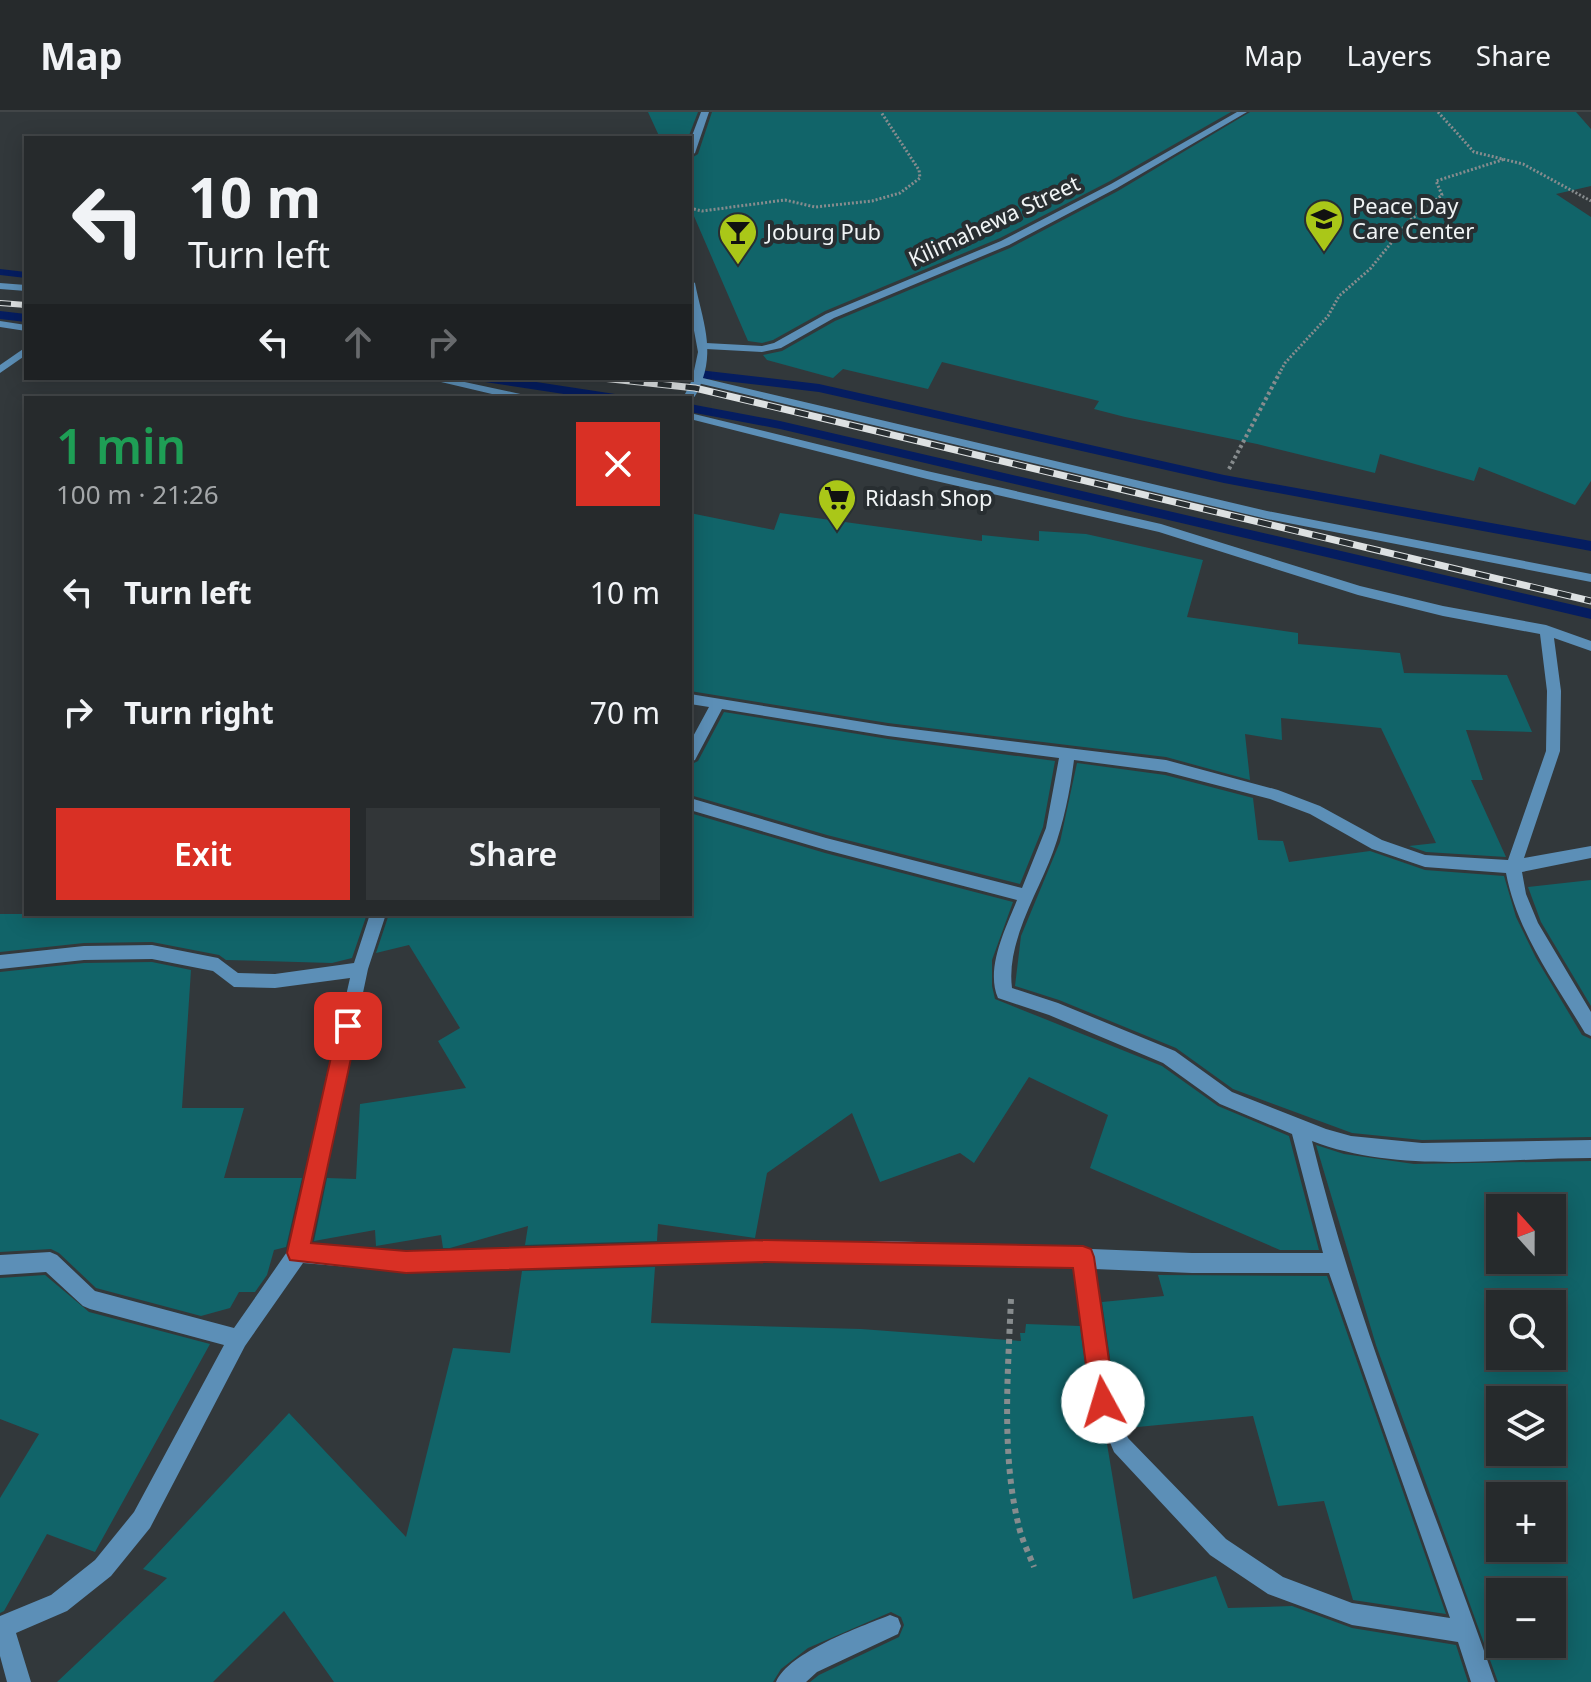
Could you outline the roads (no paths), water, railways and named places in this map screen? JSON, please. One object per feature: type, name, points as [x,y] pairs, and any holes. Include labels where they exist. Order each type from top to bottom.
[{"type":"street","points":[[692,148],[705,112]]},
{"type":"street","name":"Kilimahewa Street","points":[[706,346],[750,349],[777,346],[830,316],[1005,243],[1114,186],[1243,112]]},
{"type":"street","points":[[0,286],[24,288]]},
{"type":"street","points":[[692,294],[706,346],[695,379],[1214,503],[1422,547],[1591,578]]},
{"type":"street","points":[[0,324],[24,328]]},
{"type":"street","points":[[0,370],[24,352]]},
{"type":"street","points":[[440,380],[516,396]]},
{"type":"street","points":[[692,416],[927,475],[1161,528],[1358,590],[1443,611],[1546,630],[1591,646]]},
{"type":"street","points":[[1546,630],[1554,691],[1553,751],[1513,867],[1518,894],[1531,926],[1591,1028]]},
{"type":"street","points":[[692,699],[888,731],[1166,766],[1273,794],[1315,810],[1377,845],[1425,861],[1513,867],[1591,852]]},
{"type":"street","points":[[692,752],[719,702]]},
{"type":"street","points":[[1067,753],[1054,827],[1027,896],[1000,982],[1004,993],[1052,1008],[1169,1057],[1226,1098],[1334,1143],[1371,1151],[1409,1154],[1591,1149]]},
{"type":"street","points":[[692,805],[826,844],[1027,896]]},
{"type":"street","points":[[19,1682],[2,1627],[59,1603],[103,1568],[142,1520],[238,1339],[298,1253],[360,969],[377,916]]},
{"type":"street","points":[[0,962],[84,953],[152,952],[218,965],[234,980],[275,981],[360,969]]},
{"type":"street","points":[[1300,1128],[1310,1176],[1336,1263],[1483,1682]]},
{"type":"street","points":[[298,1253],[406,1262],[764,1251],[1083,1257],[1192,1263],[1336,1263]]},
{"type":"street","points":[[1083,1257],[1103,1402],[1121,1445],[1218,1547],[1276,1586],[1352,1614],[1467,1632]]},
{"type":"street","points":[[0,1265],[50,1262],[90,1299],[238,1339]]},
{"type":"street","points":[[788,1682],[809,1664],[890,1626]]},
{"type":"waterway","points":[[0,272],[24,275]]},
{"type":"waterway","points":[[0,315],[24,318]]},
{"type":"waterway","points":[[692,373],[819,388],[1224,479],[1591,546]]},
{"type":"waterway","points":[[498,380],[602,396]]},
{"type":"waterway","points":[[692,408],[780,425],[1591,614]]},
{"type":"railway","points":[[0,303],[24,305]]},
{"type":"railway","points":[[621,380],[695,388],[1591,601]]},
{"type":"place","name":"Peace Day Care Center","points":[[1324,253]]},
{"type":"place","name":"Joburg Pub","points":[[738,266]]},
{"type":"place","name":"Ridash Shop","points":[[837,532]]}]
